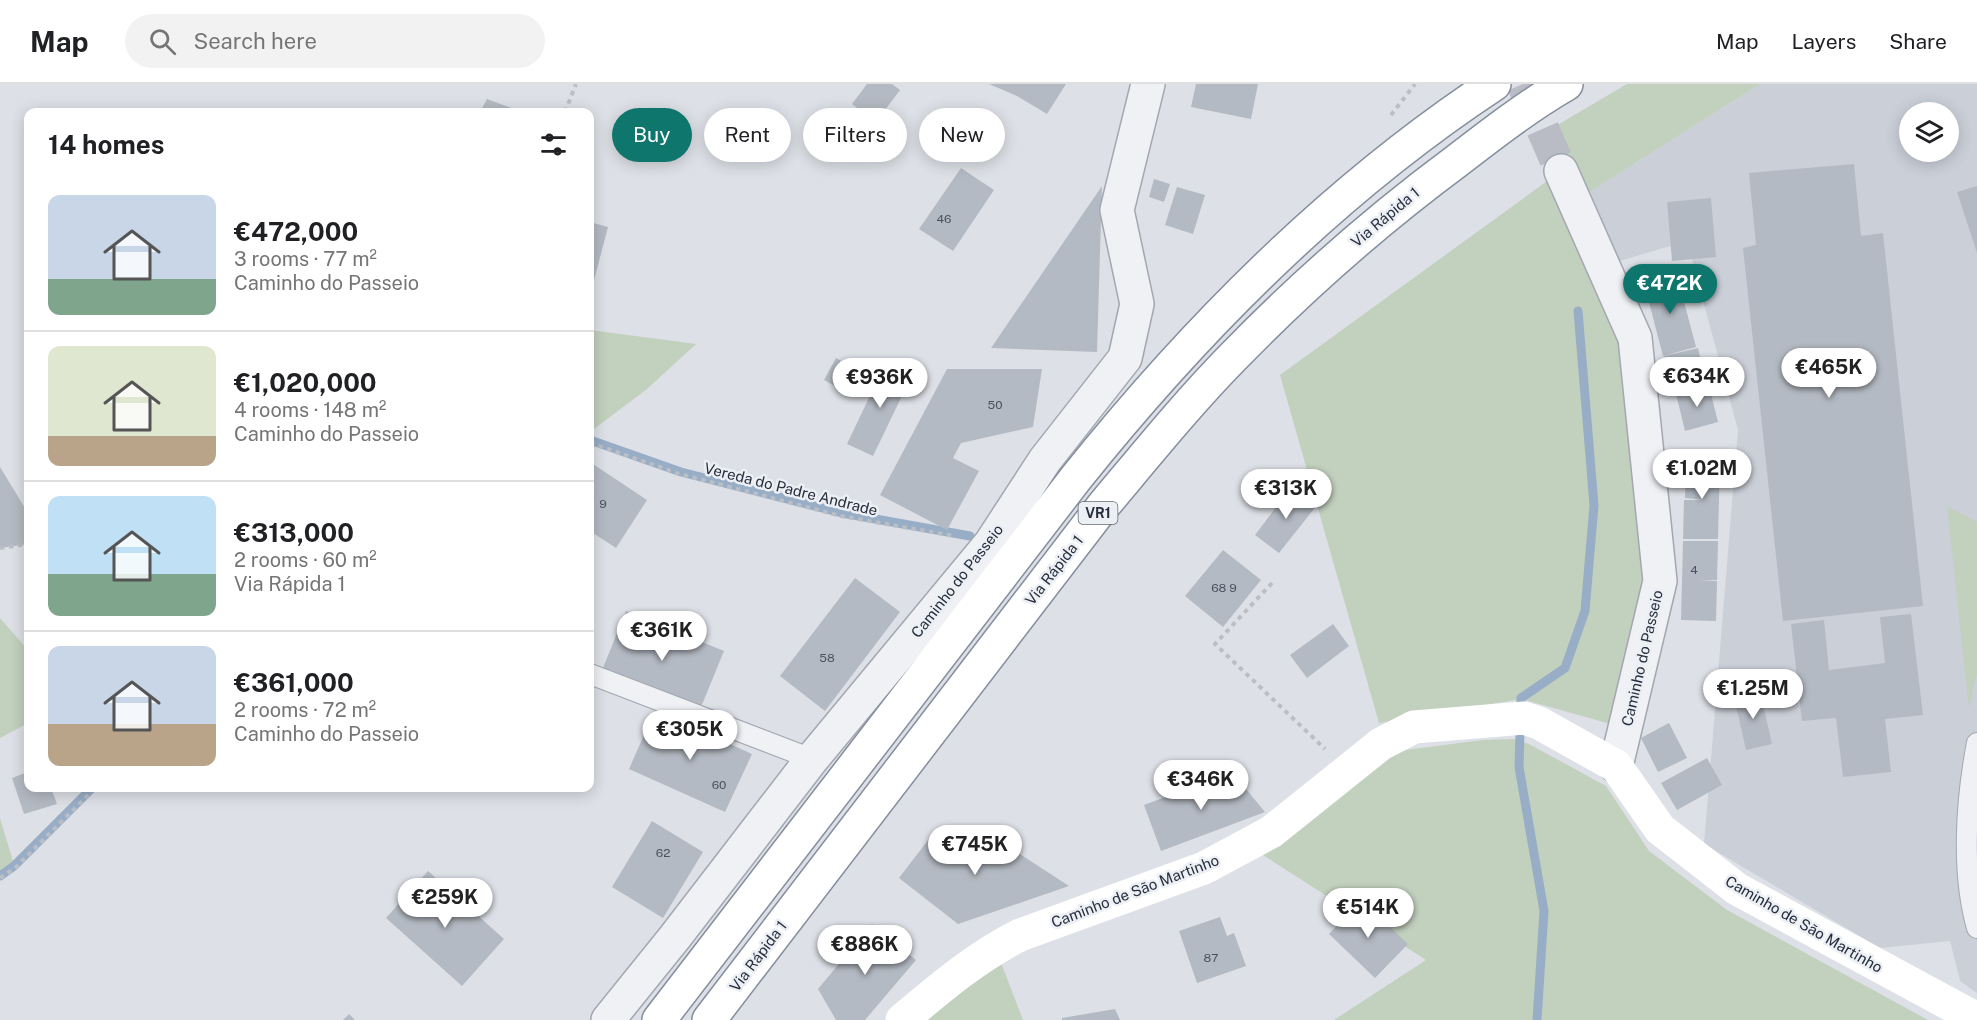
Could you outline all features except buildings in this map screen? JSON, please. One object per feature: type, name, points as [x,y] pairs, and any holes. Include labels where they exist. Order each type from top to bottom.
[{"type":"main road","name":"VR1","points":[[659,1020],[1076,478],[1173,362],[1279,255],[1342,199],[1408,146],[1494,84]]},
{"type":"main road","name":"Via Rápida 1","points":[[709,1020],[1103,506],[1165,431],[1231,359],[1300,291],[1361,236],[1490,135],[1566,84]]},
{"type":"main road","name":"Caminho de São Martinho","points":[[902,1020],[942,986],[995,947],[1020,935],[1204,868],[1271,832],[1381,744],[1414,727],[1524,718],[1539,723],[1616,765],[1659,829],[1737,890],[1977,1019]]},
{"type":"street","name":"Caminho do Passeio","points":[[608,1020],[812,759],[991,543],[1045,460],[1125,358],[1137,304],[1117,210],[1148,84]]},
{"type":"street","name":"Caminho do Passeio","points":[[1561,171],[1635,338],[1660,581],[1616,765]]},
{"type":"lane","points":[[594,676],[812,759]]},
{"type":"lane","points":[[1977,743],[1971,771],[1967,862],[1977,927]]},
{"type":"path","points":[[567,108],[576,84]]},
{"type":"path","name":"Vereda do Padre Andrade","points":[[594,444],[680,474],[841,516],[991,543]]},
{"type":"path","points":[[0,548],[24,545]]},
{"type":"path","points":[[1272,583],[1215,644],[1347,770]]},
{"type":"path","points":[[0,878],[15,868],[90,792]]},
{"type":"shaded area","points":[[1760,84],[1977,84],[1977,993],[1960,981],[1950,941],[1880,948],[1704,844],[1738,430],[1687,241],[1613,263],[1585,195]]},
{"type":"green space","points":[[1627,84],[1760,84],[1585,195],[1554,127]]},
{"type":"green space","points":[[1561,171],[1635,338],[1660,581],[1625,728],[1521,699],[1379,723],[1280,375]]},
{"type":"green space","points":[[594,331],[696,344],[647,389],[594,429]]},
{"type":"green space","points":[[1947,506],[1977,522],[1977,672],[1969,708]]},
{"type":"green space","points":[[0,618],[24,645],[24,725],[0,738]]},
{"type":"green space","points":[[1513,739],[1529,744],[1606,786],[1649,851],[1727,910],[1928,1020],[1334,1020],[1426,960],[1260,853],[1370,764],[1405,750],[1483,740]]},
{"type":"green space","points":[[0,818],[15,868],[0,878]]},
{"type":"green space","points":[[995,947],[1023,1020],[902,1020]]},
{"type":"waterway","points":[[1537,1020],[1544,911],[1519,767],[1521,698],[1565,668],[1585,611],[1594,505],[1578,311]]},
{"type":"waterway","points":[[594,441],[681,472],[842,513],[970,536]]},
{"type":"waterway","points":[[0,876],[14,866],[88,792]]},
{"type":"tunnel","points":[[1523,84],[1561,171]]}]
